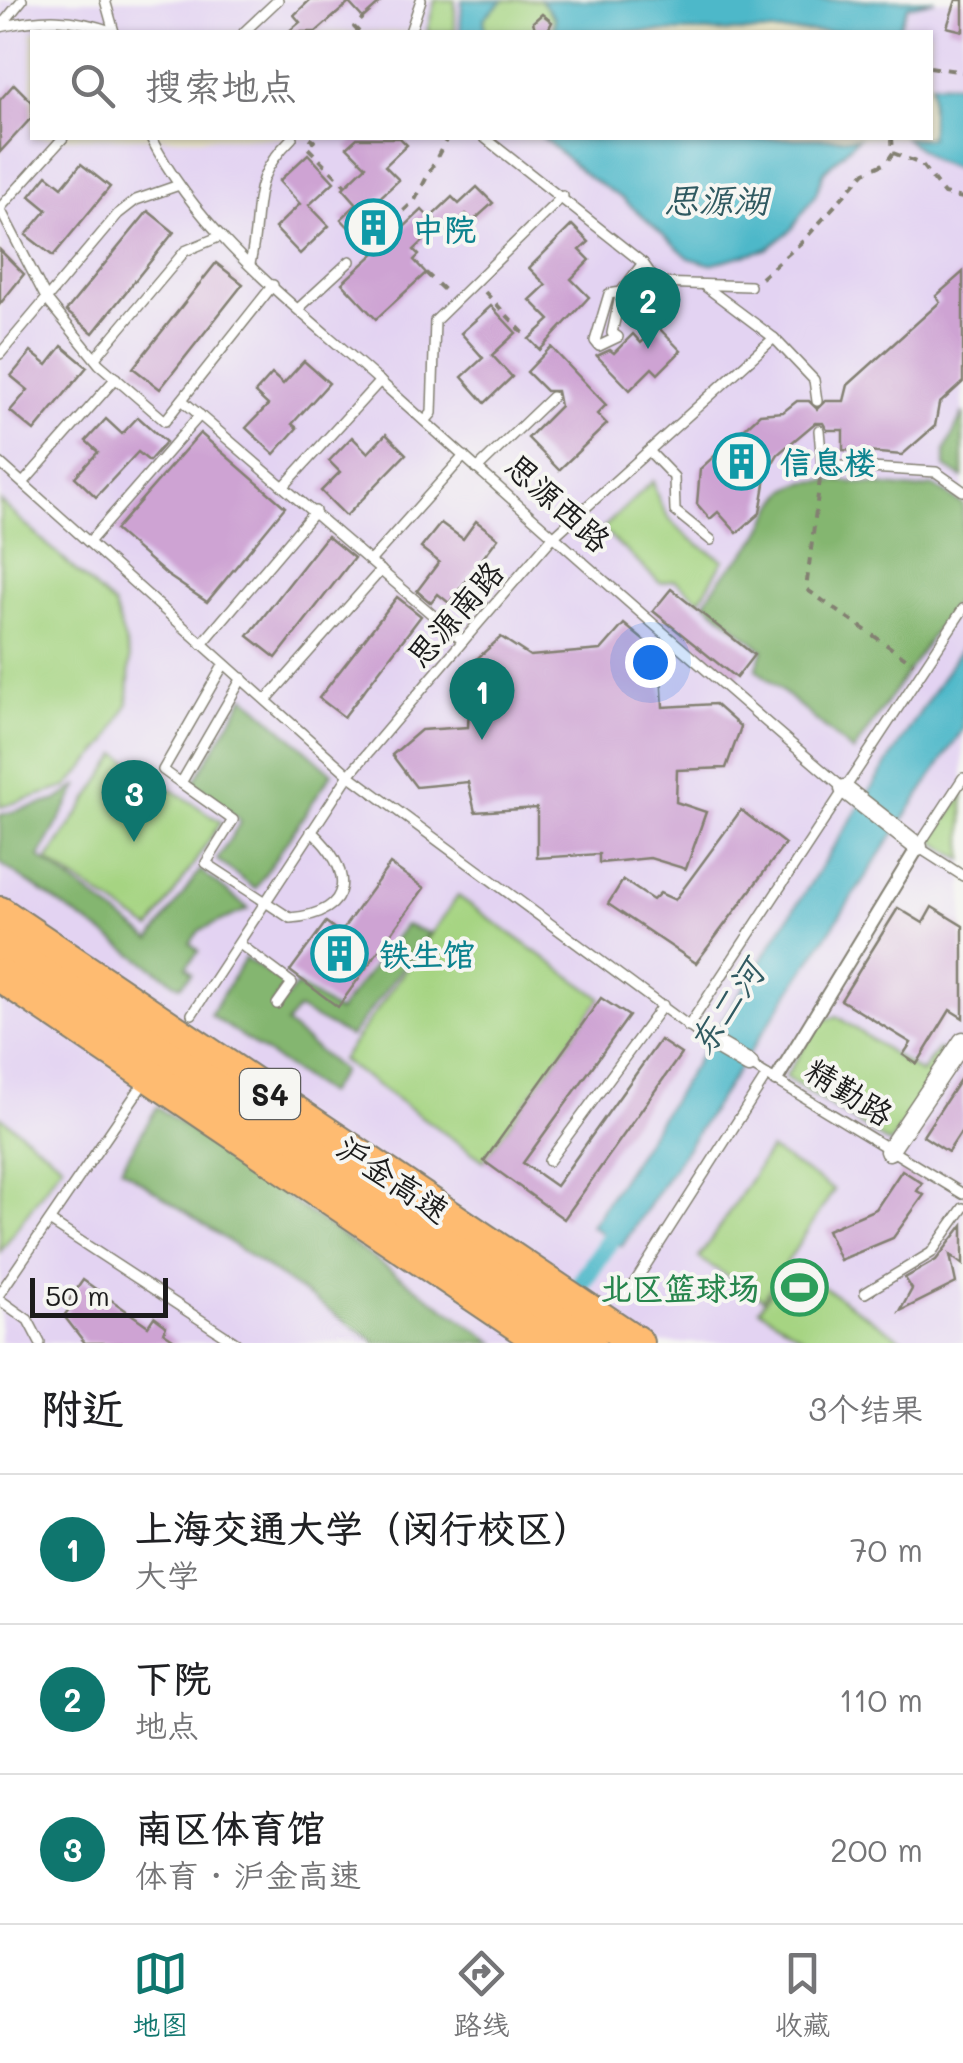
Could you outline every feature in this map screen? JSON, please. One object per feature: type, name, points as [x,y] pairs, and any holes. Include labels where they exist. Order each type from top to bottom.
[{"type":"highway","name":"沪金高速","points":[[0,912],[523,1297],[545,1343]]},
{"type":"highway","name":"沪金高速","points":[[0,947],[229,1096],[523,1297]]},
{"type":"highway","name":"沪金高速","points":[[0,975],[523,1297],[591,1334],[637,1343]]},
{"type":"street","name":"思源西路","points":[[849,792],[918,848]]},
{"type":"street","points":[[772,1078],[918,848]]},
{"type":"street","name":"精勤路","points":[[706,1039],[748,1064]]},
{"type":"street","points":[[890,1151],[963,1041]]},
{"type":"lane","points":[[0,27],[22,0]]},
{"type":"lane","points":[[105,0],[113,30]]},
{"type":"lane","points":[[246,30],[278,0]]},
{"type":"lane","points":[[411,30],[421,0]]},
{"type":"lane","points":[[0,27],[40,18],[76,19],[108,30]]},
{"type":"lane","points":[[61,140],[0,209],[48,300],[94,358],[166,421],[273,285]]},
{"type":"lane","name":"思源西路","points":[[152,140],[179,184],[220,236],[552,538],[849,792]]},
{"type":"lane","points":[[250,264],[260,222],[258,185],[268,161],[290,140]]},
{"type":"lane","points":[[488,140],[644,263],[657,283],[750,286]]},
{"type":"lane","points":[[0,354],[118,214],[136,200],[179,184]]},
{"type":"lane","points":[[425,422],[432,414],[435,321],[563,196]]},
{"type":"lane","points":[[94,358],[185,251],[220,236]]},
{"type":"lane","points":[[299,308],[350,262]]},
{"type":"lane","points":[[621,292],[609,294],[596,341],[599,346],[618,337],[612,333],[621,292],[644,263]]},
{"type":"lane","points":[[704,286],[774,338],[814,380],[816,401]]},
{"type":"lane","name":"思源南路","points":[[192,1014],[350,774],[462,641],[552,538],[774,338]]},
{"type":"lane","points":[[23,483],[116,378]]},
{"type":"lane","points":[[284,485],[380,381]]},
{"type":"lane","points":[[477,469],[552,397]]},
{"type":"lane","points":[[182,400],[462,641]]},
{"type":"lane","points":[[89,542],[200,415]]},
{"type":"lane","points":[[819,430],[822,465],[936,472],[963,490]]},
{"type":"lane","points":[[649,451],[674,478],[675,511],[710,540]]},
{"type":"lane","points":[[370,560],[464,456]]},
{"type":"lane","points":[[0,463],[350,774],[706,1039]]},
{"type":"lane","points":[[202,644],[315,511]]},
{"type":"lane","points":[[267,699],[382,570]]},
{"type":"lane","points":[[688,1027],[849,792],[963,609]]},
{"type":"lane","points":[[224,664],[163,770],[233,820],[206,863],[290,918],[309,916],[329,908],[342,891],[343,874],[333,851],[310,832]]},
{"type":"lane","points":[[182,784],[242,678]]},
{"type":"lane","points":[[918,848],[963,778]]},
{"type":"lane","name":"思源西路","points":[[918,848],[963,876]]},
{"type":"lane","points":[[241,945],[292,983],[277,1004]]},
{"type":"lane","points":[[549,1161],[663,1005]]},
{"type":"lane","name":"精勤路","points":[[748,1064],[963,1194]]},
{"type":"lane","points":[[628,1293],[772,1078]]},
{"type":"lane","points":[[40,1343],[28,1320],[0,1296],[143,1084]]},
{"type":"lane","points":[[865,1293],[931,1252],[963,1208]]},
{"type":"lane","points":[[51,1222],[236,1343]]},
{"type":"path","points":[[357,30],[354,27],[363,18]]},
{"type":"path","points":[[933,67],[963,72]]},
{"type":"path","points":[[313,140],[307,147],[346,185]]},
{"type":"path","points":[[392,222],[416,200],[446,140]]},
{"type":"path","points":[[750,286],[804,240],[865,172],[886,163],[893,153],[892,140]]},
{"type":"path","points":[[893,153],[921,164],[944,194],[963,198]]},
{"type":"path","points":[[822,465],[806,589],[923,669]]},
{"type":"shaded area","points":[[0,0],[963,0],[963,1343],[0,1343]]},
{"type":"green space","points":[[435,0],[455,0],[455,30],[428,30]]},
{"type":"green space","points":[[503,0],[541,0],[555,19],[554,30],[485,30],[484,18]]},
{"type":"green space","points":[[963,413],[963,478],[945,467],[945,451]]},
{"type":"green space","points":[[653,481],[670,519],[699,545],[724,560],[700,600],[675,580],[660,583],[602,529]]},
{"type":"green space","points":[[839,481],[915,489],[933,486],[963,504],[963,590],[853,752],[756,669],[763,650],[705,602],[756,540],[785,492],[804,483]]},
{"type":"green space","points":[[0,501],[114,606],[130,658],[128,703],[107,743],[67,787],[0,807]]},
{"type":"green space","points":[[245,696],[332,773],[255,889],[217,860],[241,821],[194,782]]},
{"type":"green space","points":[[118,754],[221,822],[151,929],[47,861]]},
{"type":"green space","points":[[79,785],[39,857],[151,940],[200,870],[249,909],[200,930],[190,943],[199,951],[186,967],[192,973],[180,986],[0,863],[0,815],[57,800]]},
{"type":"green space","points":[[963,793],[963,860],[933,841]]},
{"type":"green space","points":[[458,896],[601,998],[484,1161],[341,1060]]},
{"type":"green space","points":[[405,925],[429,933],[350,1037],[298,1009],[286,1024],[342,1071],[327,1094],[210,1015],[245,958],[286,984],[273,1005],[277,1009],[297,985],[338,1012]]},
{"type":"green space","points":[[838,1017],[921,1073],[938,1049],[947,1055],[890,1144],[785,1077],[821,1020]]},
{"type":"green space","points":[[157,1107],[495,1343],[377,1343],[121,1168]]},
{"type":"green space","points":[[0,1116],[62,1164],[0,1252]]},
{"type":"green space","points":[[770,1149],[834,1190],[763,1299],[699,1258]]},
{"type":"green space","name":"北区篮球场","points":[[790,1265],[908,1343],[812,1343],[759,1309]]},
{"type":"water","points":[[462,0],[503,0],[484,18],[485,30],[460,30]]},
{"type":"water","points":[[541,0],[935,0],[908,6],[898,30],[554,30],[555,18]]},
{"type":"water","points":[[933,83],[963,84],[963,171],[934,161],[908,140],[933,140]]},
{"type":"water","name":"思源湖","points":[[545,140],[856,140],[824,172],[816,194],[790,231],[767,249],[710,264],[689,258],[623,199],[587,176]]},
{"type":"water","points":[[963,645],[963,729],[622,1246],[591,1226]]},
{"type":"building","points":[[310,0],[383,0],[363,18],[349,3],[318,30],[290,30],[300,22],[294,15]]},
{"type":"building","points":[[956,0],[963,0],[963,31],[947,27]]},
{"type":"building","points":[[542,14],[552,22],[548,30],[535,30],[533,22]]},
{"type":"building","points":[[14,84],[30,100],[30,119],[0,152],[0,100]]},
{"type":"building","name":"中院","points":[[355,140],[402,140],[407,145],[385,166],[399,180],[374,203],[400,231],[422,210],[438,227],[414,250],[419,255],[414,260],[426,273],[376,319],[342,283],[374,254],[341,219],[357,204],[343,188],[366,166],[347,147]]},
{"type":"building","points":[[308,154],[334,182],[309,205],[329,226],[300,254],[275,228],[300,204],[279,181]]},
{"type":"building","points":[[81,164],[110,187],[53,256],[26,235],[47,210],[30,196],[47,175],[62,187]]},
{"type":"building","points":[[477,187],[493,203],[473,221],[466,214],[447,232],[432,216],[452,197],[459,204]]},
{"type":"building","points":[[148,211],[174,232],[93,333],[66,311]]},
{"type":"building","points":[[572,225],[589,242],[580,250],[590,260],[571,279],[589,297],[540,350],[529,339],[550,320],[530,300],[546,285],[529,268]]},
{"type":"building","points":[[0,250],[24,274],[0,304]]},
{"type":"building","points":[[216,263],[243,284],[160,389],[133,368]]},
{"type":"building","points":[[963,272],[963,382],[939,404],[935,426],[902,455],[843,450],[843,430],[827,430],[823,423],[815,423],[778,454],[767,472],[760,513],[737,533],[718,512],[710,519],[697,504],[700,469],[760,414],[783,412],[797,401],[809,401],[817,409],[825,401],[844,401],[848,385],[940,302],[936,296]]},
{"type":"building","points":[[491,306],[516,333],[492,355],[512,377],[485,403],[462,377],[483,358],[461,333]]},
{"type":"building","points":[[658,327],[681,351],[658,374],[652,368],[630,390],[597,356],[610,350],[614,353],[633,334],[641,343]]},
{"type":"building","points":[[62,346],[87,367],[34,431],[10,411],[28,390],[11,376],[31,352],[47,365]]},
{"type":"building","points":[[551,347],[606,405],[597,414],[607,424],[559,470],[528,438],[560,406],[557,391],[546,391],[527,372]]},
{"type":"building","points":[[304,361],[329,383],[292,424],[297,428],[274,454],[246,428],[268,405],[255,393],[272,374],[283,384]]},
{"type":"building","points":[[138,417],[166,442],[149,461],[138,452],[96,497],[75,477],[98,452],[86,441],[106,419],[122,434]]},
{"type":"building","points":[[200,433],[285,507],[207,602],[167,575],[115,530]]},
{"type":"building","points":[[386,434],[406,454],[346,516],[321,491],[340,472],[329,461],[352,437],[368,453]]},
{"type":"building","points":[[476,521],[498,538],[449,603],[438,594],[431,603],[417,591],[439,562],[421,548],[441,523],[463,539]]},
{"type":"building","points":[[327,536],[354,558],[276,658],[248,636]]},
{"type":"building","points":[[671,589],[754,655],[736,678],[653,611]]},
{"type":"building","points":[[397,597],[421,616],[344,717],[319,698]]},
{"type":"building","points":[[624,624],[660,654],[663,707],[715,704],[741,727],[726,768],[677,770],[676,802],[706,812],[686,869],[650,858],[599,863],[599,854],[537,858],[537,808],[475,812],[468,782],[416,787],[392,755],[421,730],[468,727],[471,664],[501,637],[530,656],[601,650]]},
{"type":"building","points":[[741,810],[785,844],[696,963],[608,904],[623,880],[653,900],[660,893],[675,900]]},
{"type":"building","name":"铁生馆","points":[[390,864],[424,888],[338,1007],[290,971],[326,922],[340,933]]},
{"type":"building","points":[[932,907],[963,926],[963,1018],[950,1010],[917,1064],[903,1055],[911,1043],[841,1000],[898,908],[923,923]]},
{"type":"building","points":[[601,998],[629,1016],[523,1163],[556,1186],[660,1040],[681,1054],[564,1219],[484,1161]]},
{"type":"building","points":[[963,1075],[963,1129],[948,1152],[923,1136]]},
{"type":"building","points":[[902,1170],[922,1183],[917,1191],[924,1195],[893,1238],[840,1260],[827,1230],[876,1209]]},
{"type":"building","points":[[963,1225],[963,1265],[950,1255],[956,1283],[900,1311],[912,1289],[905,1278],[936,1260]]},
{"type":"building","points":[[83,1280],[148,1326],[154,1317],[166,1326],[164,1333],[179,1343],[85,1343],[64,1316],[69,1309],[65,1306]]},
{"type":"waterway","name":"东二河","points":[[567,1305],[625,1217]]},
{"type":"place","name":"中院","points":[[373,228]]},
{"type":"place","name":"下院","points":[[648,349]]},
{"type":"place","name":"信息楼","points":[[741,461]]},
{"type":"place","name":"上海交通大学（闵行校区）","points":[[482,740]]},
{"type":"place","name":"南区体育馆","points":[[134,842]]},
{"type":"place","name":"铁生馆","points":[[340,953]]},
{"type":"place","name":"北区篮球场","points":[[799,1287]]}]
